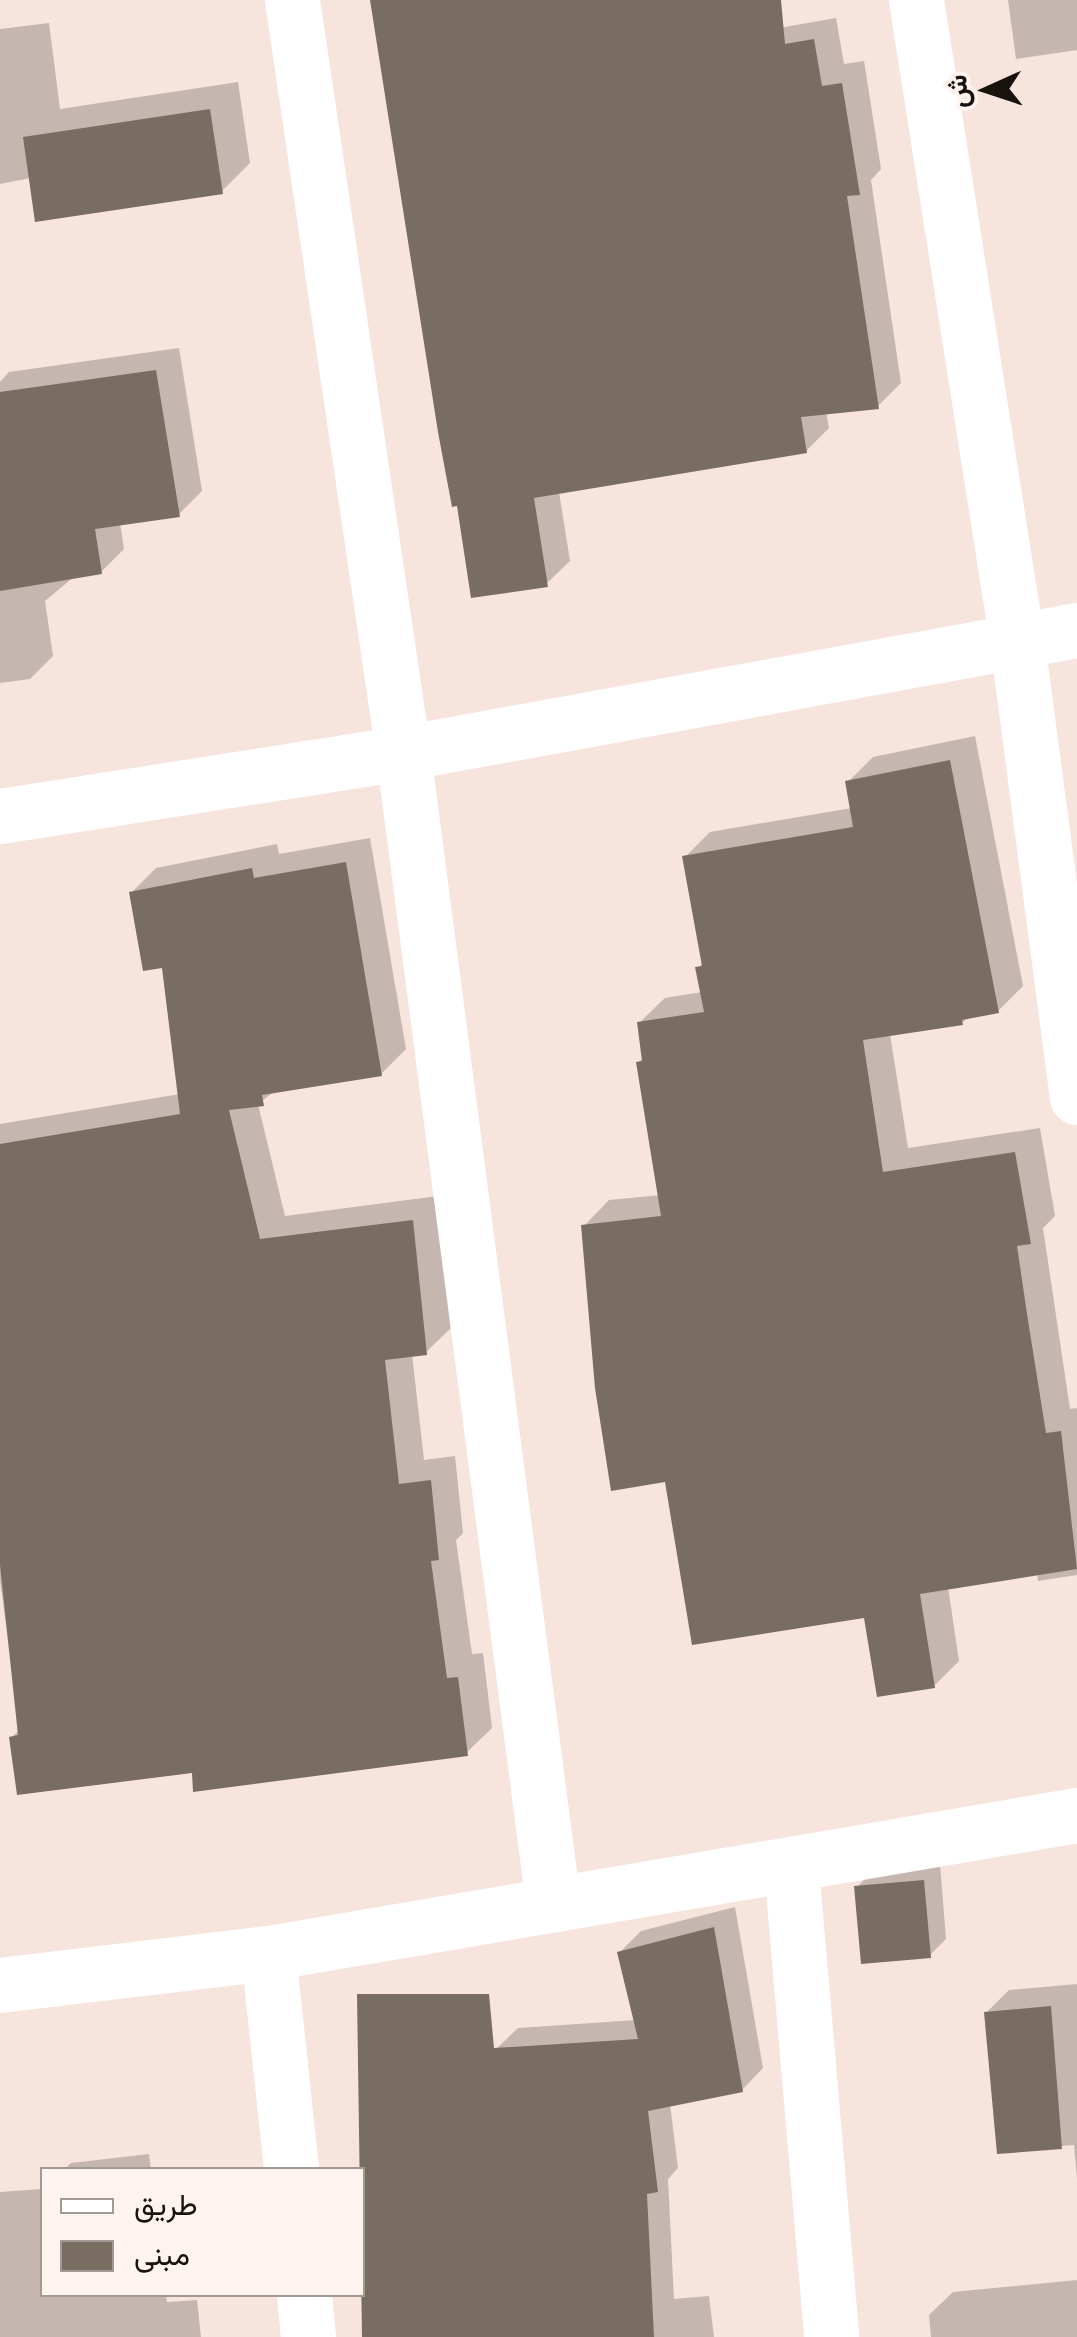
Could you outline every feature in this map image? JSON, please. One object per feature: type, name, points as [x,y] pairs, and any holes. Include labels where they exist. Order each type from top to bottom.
[{"type":"street","points":[[292,0],[402,753],[553,1904]]},
{"type":"street","points":[[916,0],[1017,642],[1077,1097]]},
{"type":"street","points":[[0,816],[402,753],[1077,630]]},
{"type":"street","points":[[0,1985],[268,1953],[791,1867],[1077,1815]]},
{"type":"street","points":[[791,1867],[830,2337]]},
{"type":"street","points":[[268,1953],[291,2167]]},
{"type":"street","points":[[304,2297],[308,2337]]},
{"type":"building","points":[[370,0],[781,0],[785,44],[814,39],[822,86],[842,83],[860,195],[847,196],[879,409],[801,417],[807,453],[534,498],[548,587],[471,598],[457,506],[452,507],[438,432]]},
{"type":"building","points":[[210,109],[223,194],[35,222],[23,137]]},
{"type":"building","points":[[156,370],[180,517],[95,529],[102,574],[0,591],[0,392]]},
{"type":"building","points":[[950,760],[999,1013],[962,1020],[963,1025],[863,1040],[883,1172],[1015,1152],[1031,1244],[1017,1246],[1027,1314],[1046,1433],[1061,1431],[1077,1569],[920,1594],[935,1688],[877,1697],[864,1618],[692,1645],[665,1482],[611,1491],[595,1388],[581,1225],[661,1216],[636,1062],[642,1061],[637,1022],[704,1012],[695,967],[702,966],[682,856],[853,827],[845,781]]},
{"type":"building","points":[[346,862],[382,1076],[262,1095],[264,1106],[229,1110],[260,1239],[413,1220],[427,1355],[385,1360],[399,1484],[431,1480],[439,1560],[431,1561],[447,1678],[458,1677],[468,1756],[193,1792],[192,1773],[17,1795],[9,1737],[18,1735],[0,1565],[0,1144],[180,1114],[162,968],[143,971],[129,892],[252,868],[254,878]]},
{"type":"building","points":[[924,1880],[931,1958],[861,1964],[854,1886]]},
{"type":"building","points":[[714,1927],[743,2092],[648,2111],[658,2192],[647,2194],[654,2337],[362,2337],[365,2167],[360,2167],[357,1994],[489,1994],[494,2048],[638,2039],[617,1952]]},
{"type":"building","points":[[1051,2006],[1062,2149],[997,2154],[984,2012]]}]
